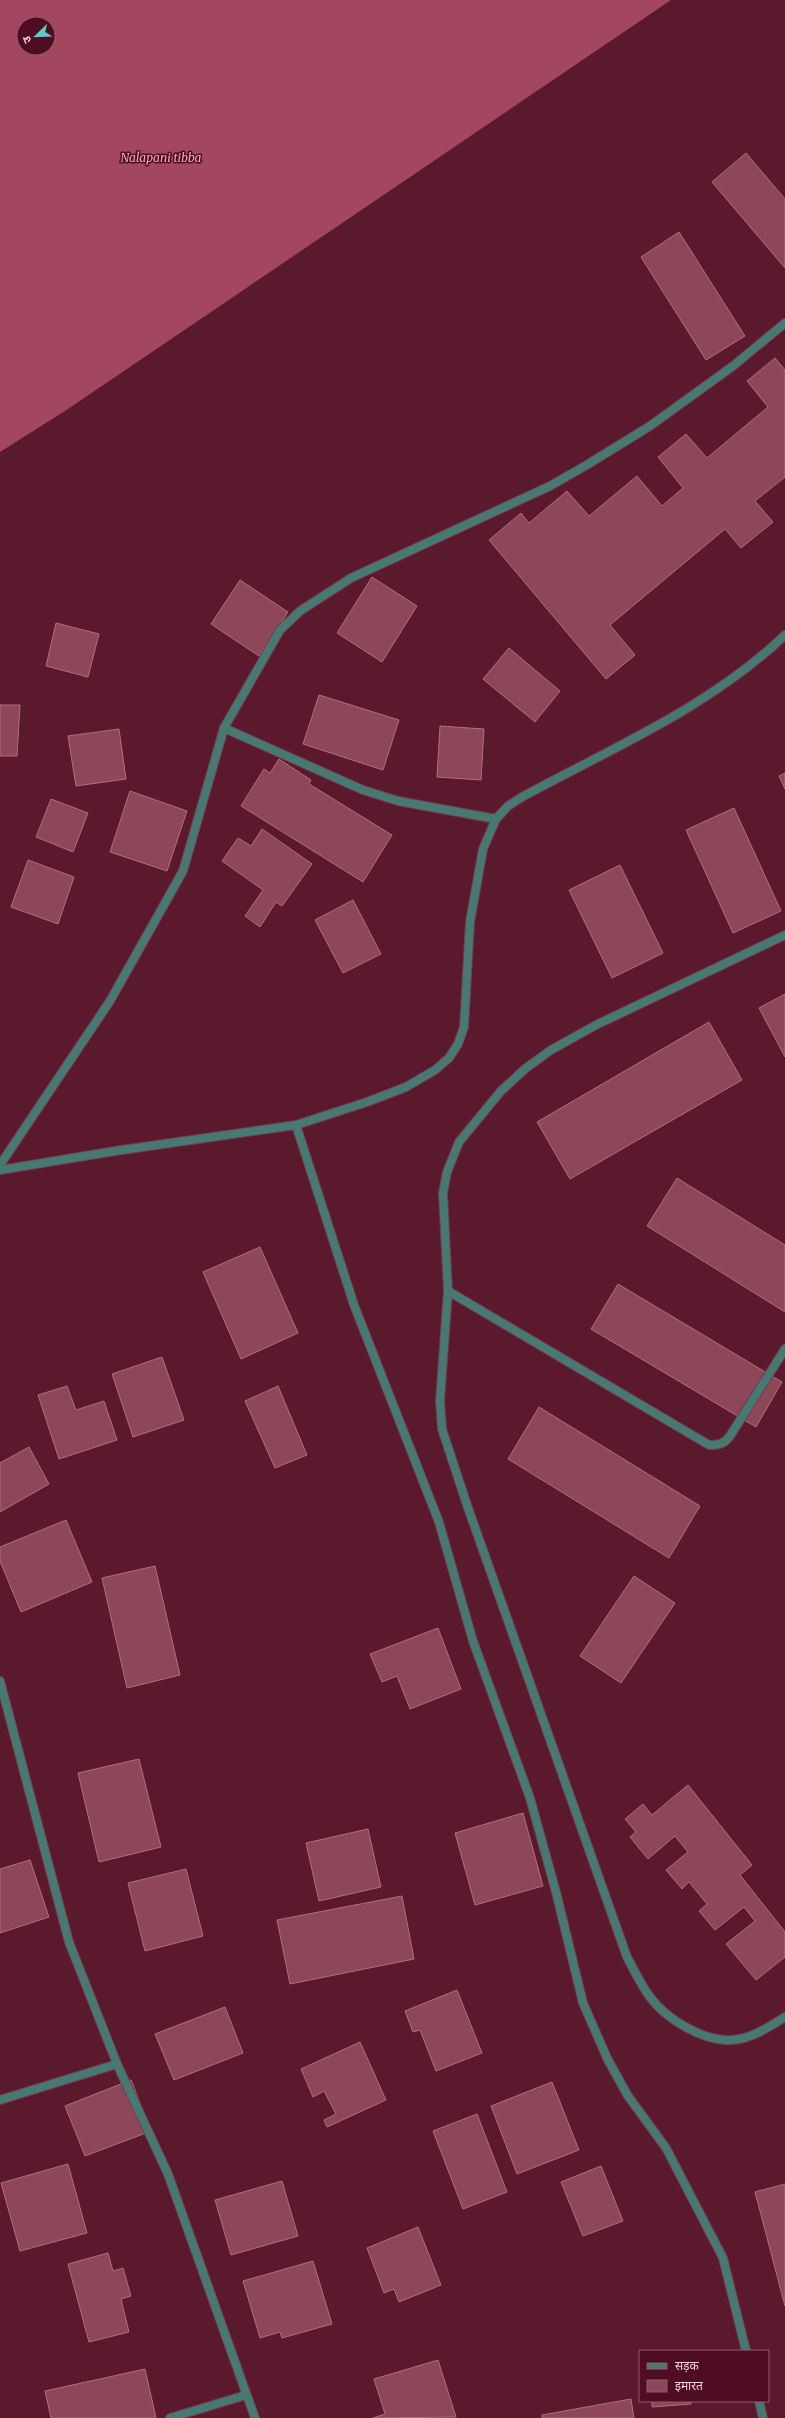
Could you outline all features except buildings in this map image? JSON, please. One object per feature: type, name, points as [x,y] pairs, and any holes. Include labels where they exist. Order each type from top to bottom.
[{"type":"street","points":[[0,1165],[110,1001],[183,871],[224,728],[280,630],[300,610],[351,578],[550,486],[585,466],[650,426],[733,366],[785,323]]},
{"type":"street","points":[[0,1170],[115,1151],[296,1125],[367,1102],[406,1087],[435,1070],[449,1058],[458,1044],[464,1027],[470,922],[483,849],[496,819],[508,806],[522,797],[673,717],[727,682],[785,636]]},
{"type":"street","points":[[224,728],[362,790],[398,801],[496,819]]},
{"type":"street","points":[[785,935],[564,1043],[526,1068],[501,1091],[459,1142],[448,1172],[443,1193],[448,1290],[440,1377],[442,1429],[467,1505],[627,1957],[651,1998],[667,2014],[711,2038],[732,2040],[763,2031],[785,2017]]},
{"type":"street","points":[[296,1125],[354,1305],[439,1522],[473,1641],[530,1798],[556,1892],[583,2003],[608,2060],[628,2096],[666,2148],[722,2258],[746,2350]]},
{"type":"street","points":[[448,1290],[709,1445],[718,1445],[725,1442],[730,1436],[785,1349]]},
{"type":"street","points":[[0,1681],[69,1942],[117,2064],[168,2174],[255,2418]]},
{"type":"street","points":[[0,2100],[117,2064]]},
{"type":"street","points":[[170,2418],[246,2395]]},
{"type":"street","points":[[759,2402],[763,2418]]},
{"type":"green space","name":"Nalapani tibba","points":[[0,0],[671,0],[65,411],[0,452]]}]
